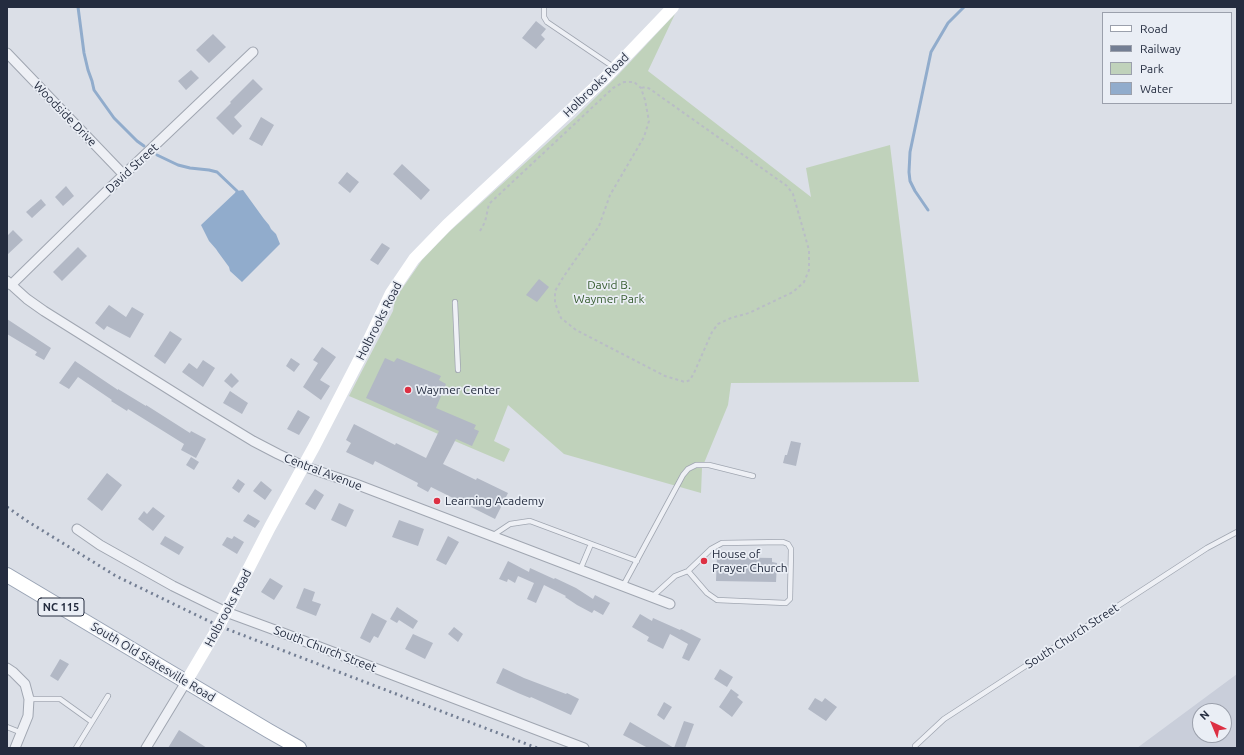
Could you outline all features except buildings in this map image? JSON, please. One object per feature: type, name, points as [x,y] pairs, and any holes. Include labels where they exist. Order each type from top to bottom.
[{"type":"main road","name":"South Old Statesville Road","points":[[7,575],[299,748]]},
{"type":"street","name":"Holbrooks Road","points":[[186,682],[219,626],[270,527],[315,445],[360,358],[391,293],[414,259],[447,225],[615,68],[673,7]]},
{"type":"street","name":"David Street","points":[[9,283],[124,176],[253,52]]},
{"type":"street","name":"Woodside Drive","points":[[7,53],[124,176]]},
{"type":"street","name":"Central Avenue","points":[[9,283],[27,299],[44,311],[202,410],[253,441],[303,466],[353,483],[670,604]]},
{"type":"street","name":"South Church Street","points":[[77,529],[100,545],[173,586],[226,612],[298,638],[584,748]]},
{"type":"street","points":[[7,668],[25,684],[29,699],[28,716],[15,748]]},
{"type":"street","points":[[146,748],[186,682]]},
{"type":"lane","points":[[544,7],[544,17],[547,22],[615,68]]},
{"type":"lane","points":[[455,302],[458,370]]},
{"type":"lane","points":[[623,586],[683,475],[688,469],[696,465],[709,466],[753,476]]},
{"type":"lane","points":[[492,536],[510,524],[530,521],[637,561]]},
{"type":"lane","name":"South Church Street","points":[[915,748],[915,746],[944,719],[1206,548],[1237,532]]},
{"type":"lane","points":[[652,597],[675,576],[688,571],[710,548],[722,543],[782,542],[788,544],[791,549],[790,599],[786,604],[717,600],[707,593],[688,571]]},
{"type":"lane","points":[[580,570],[591,544]]},
{"type":"lane","points":[[76,748],[108,696]]},
{"type":"lane","points":[[29,699],[60,699],[92,722]]},
{"type":"lane","points":[[7,727],[22,733]]},
{"type":"path","points":[[480,231],[485,222],[489,204],[614,88],[624,82],[634,82],[641,88],[646,100],[649,121],[644,137],[610,195],[599,226],[555,291],[555,303],[561,318],[576,330],[665,376],[685,382],[690,380],[694,373],[712,332],[718,324],[731,318],[749,313],[793,292],[804,282],[809,270],[809,250],[793,194],[787,186],[650,89],[646,87],[641,88]]},
{"type":"shaded area","points":[[1237,674],[1237,748],[1137,748],[1192,707],[1192,743],[1232,743],[1232,703],[1198,703]]},
{"type":"green space","name":"David B. Waymer Park","points":[[675,14],[648,71],[811,197],[806,168],[890,145],[919,382],[731,383],[728,405],[702,468],[701,493],[564,454],[508,405],[494,441],[510,449],[504,462],[349,396],[393,311],[395,299],[422,260],[449,232],[575,118]]},
{"type":"water","points":[[243,190],[276,234],[280,244],[242,282],[230,271],[229,267],[209,241],[201,225],[237,191]]},
{"type":"waterway","points":[[78,7],[84,53],[94,90],[114,118],[144,146]]},
{"type":"waterway","points":[[928,210],[910,181],[910,152],[931,52],[948,23],[964,7]]},
{"type":"waterway","points":[[157,155],[178,165],[217,172],[237,191],[237,194]]},
{"type":"railway","points":[[7,507],[116,576],[219,626],[537,748]]},
{"type":"place","name":"Waymer Center","points":[[408,390]]},
{"type":"place","name":"Learning Academy","points":[[437,501]]},
{"type":"place","name":"House of Prayer Church","points":[[704,561]]}]
